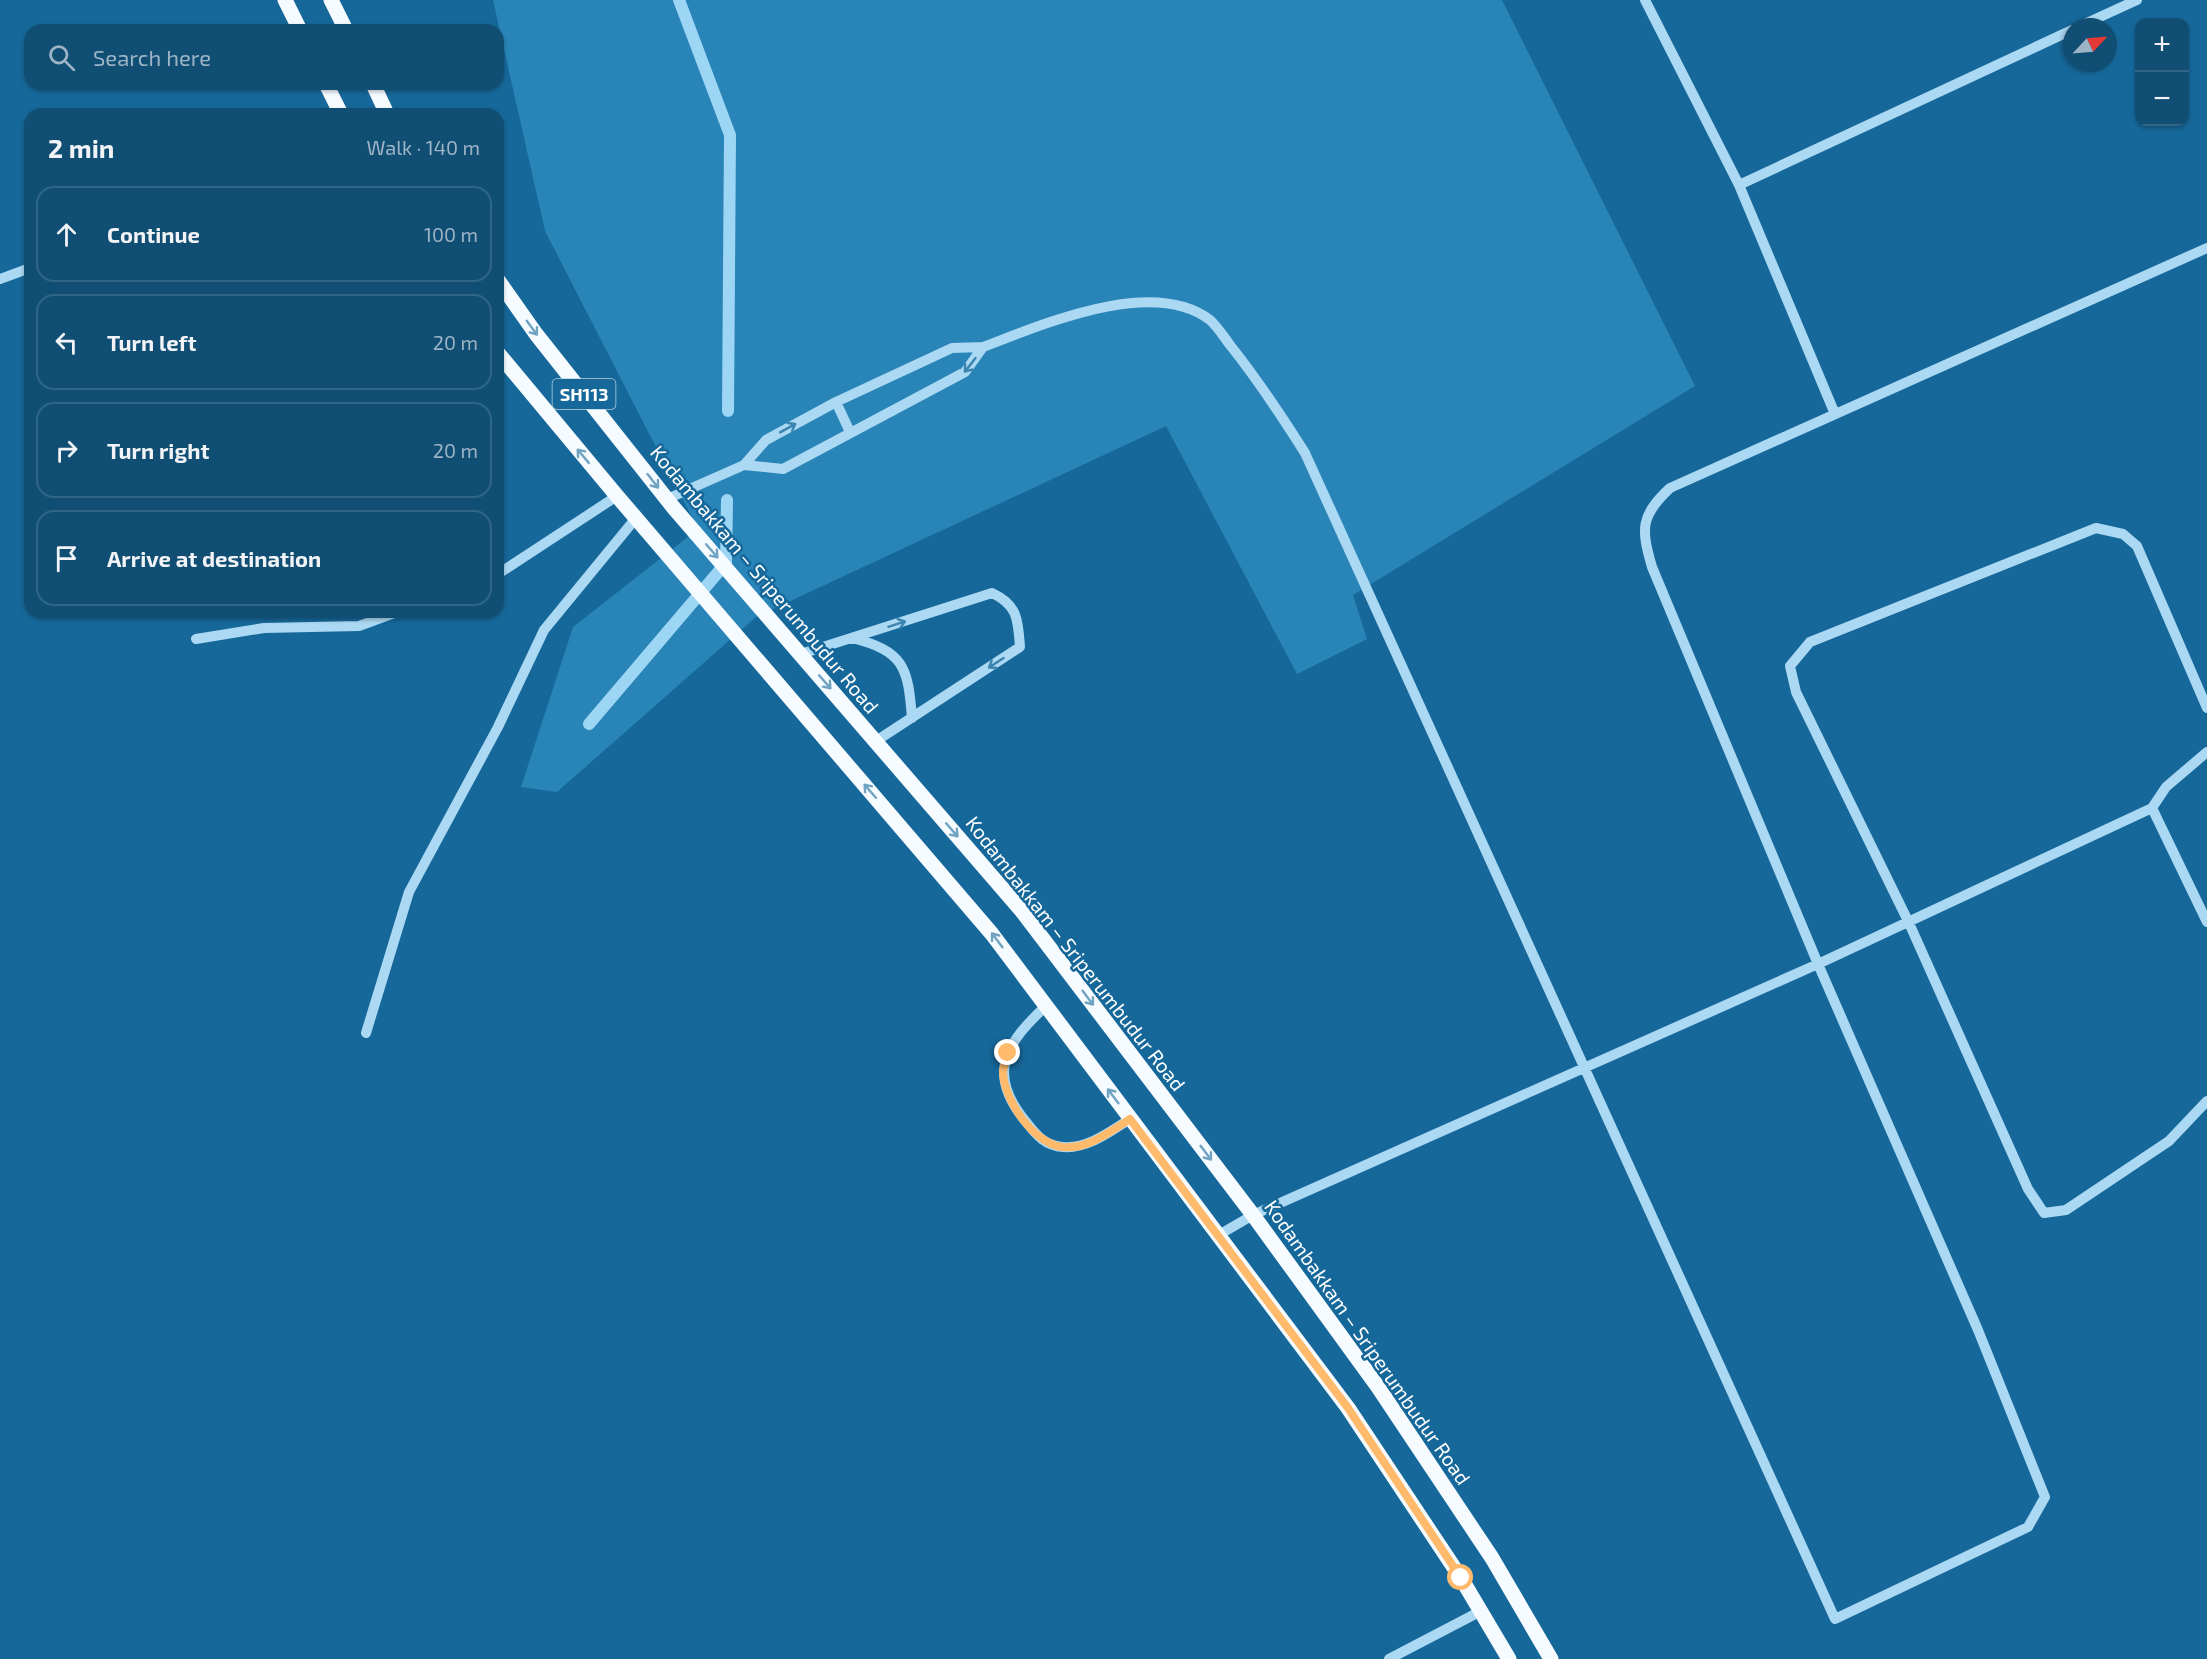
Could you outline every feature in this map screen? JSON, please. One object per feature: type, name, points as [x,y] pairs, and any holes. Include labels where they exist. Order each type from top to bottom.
[{"type":"main road","points":[[285,0],[297,24]]},
{"type":"main road","points":[[332,0],[343,24]]},
{"type":"main road","points":[[329,90],[338,108]]},
{"type":"main road","points":[[376,90],[384,108]]},
{"type":"main road","name":"Kodambakkam – Sriperumbudur Road","points":[[504,289],[536,334],[670,503],[1021,910],[1253,1215],[1378,1387],[1492,1558],[1551,1659]]},
{"type":"main road","name":"SH113","points":[[504,360],[617,496],[992,933],[1348,1408],[1481,1611],[1509,1659]]},
{"type":"street","points":[[1646,0],[1739,185],[1835,414]]},
{"type":"street","points":[[2098,18],[2137,0]]},
{"type":"street","points":[[1739,185],[2063,34]]},
{"type":"street","points":[[670,503],[744,465],[766,440],[837,402],[952,348],[983,347],[1062,317],[1124,303],[1174,304],[1210,320],[1264,387],[1305,453],[1835,1619],[2028,1527],[2045,1497],[1978,1330],[1818,964],[1652,567],[1643,536],[1652,505],[1670,488],[2207,248]]},
{"type":"street","points":[[0,279],[24,270]]},
{"type":"street","points":[[744,465],[783,469],[965,372],[983,347]]},
{"type":"street","points":[[837,402],[850,432]]},
{"type":"street","points":[[504,570],[617,496]]},
{"type":"street","points":[[366,1033],[409,892],[498,727],[544,630],[636,518]]},
{"type":"street","points":[[2207,708],[2137,546],[2123,534],[2096,528],[1810,642],[1790,666],[1796,692],[1909,922],[2028,1189],[2044,1213],[2066,1210],[2169,1141],[2207,1101]]},
{"type":"street","points":[[801,654],[992,593],[1007,600],[1018,620],[1020,647],[876,741]]},
{"type":"street","points":[[196,639],[264,628],[359,626],[381,618]]},
{"type":"street","points":[[852,638],[876,644],[891,652],[902,667],[910,690],[912,718]]},
{"type":"street","points":[[1217,1236],[1253,1215],[1818,964],[2152,808],[2166,787],[2207,752]]},
{"type":"street","points":[[2152,808],[2207,922]]},
{"type":"street","points":[[1046,1006],[1020,1031],[1008,1053],[1003,1070],[1007,1091],[1023,1119],[1043,1142],[1063,1148],[1082,1145],[1101,1137],[1130,1119]]},
{"type":"street","points":[[1389,1659],[1481,1611]]},
{"type":"shaded area","points":[[493,0],[1502,0],[1695,386],[1353,595],[1367,639],[1297,674],[1166,426],[756,617],[557,792],[521,787],[573,627],[698,529],[545,231],[504,49],[504,24],[498,24]]},
{"type":"waterway","points":[[679,0],[730,135],[728,411]]},
{"type":"waterway","points":[[589,724],[726,563],[727,500]]},
{"type":"route","points":[[1008,1053],[1003,1070],[1007,1091],[1023,1119],[1043,1142],[1063,1148],[1082,1145],[1101,1137],[1130,1119],[1348,1408],[1461,1578]]}]
